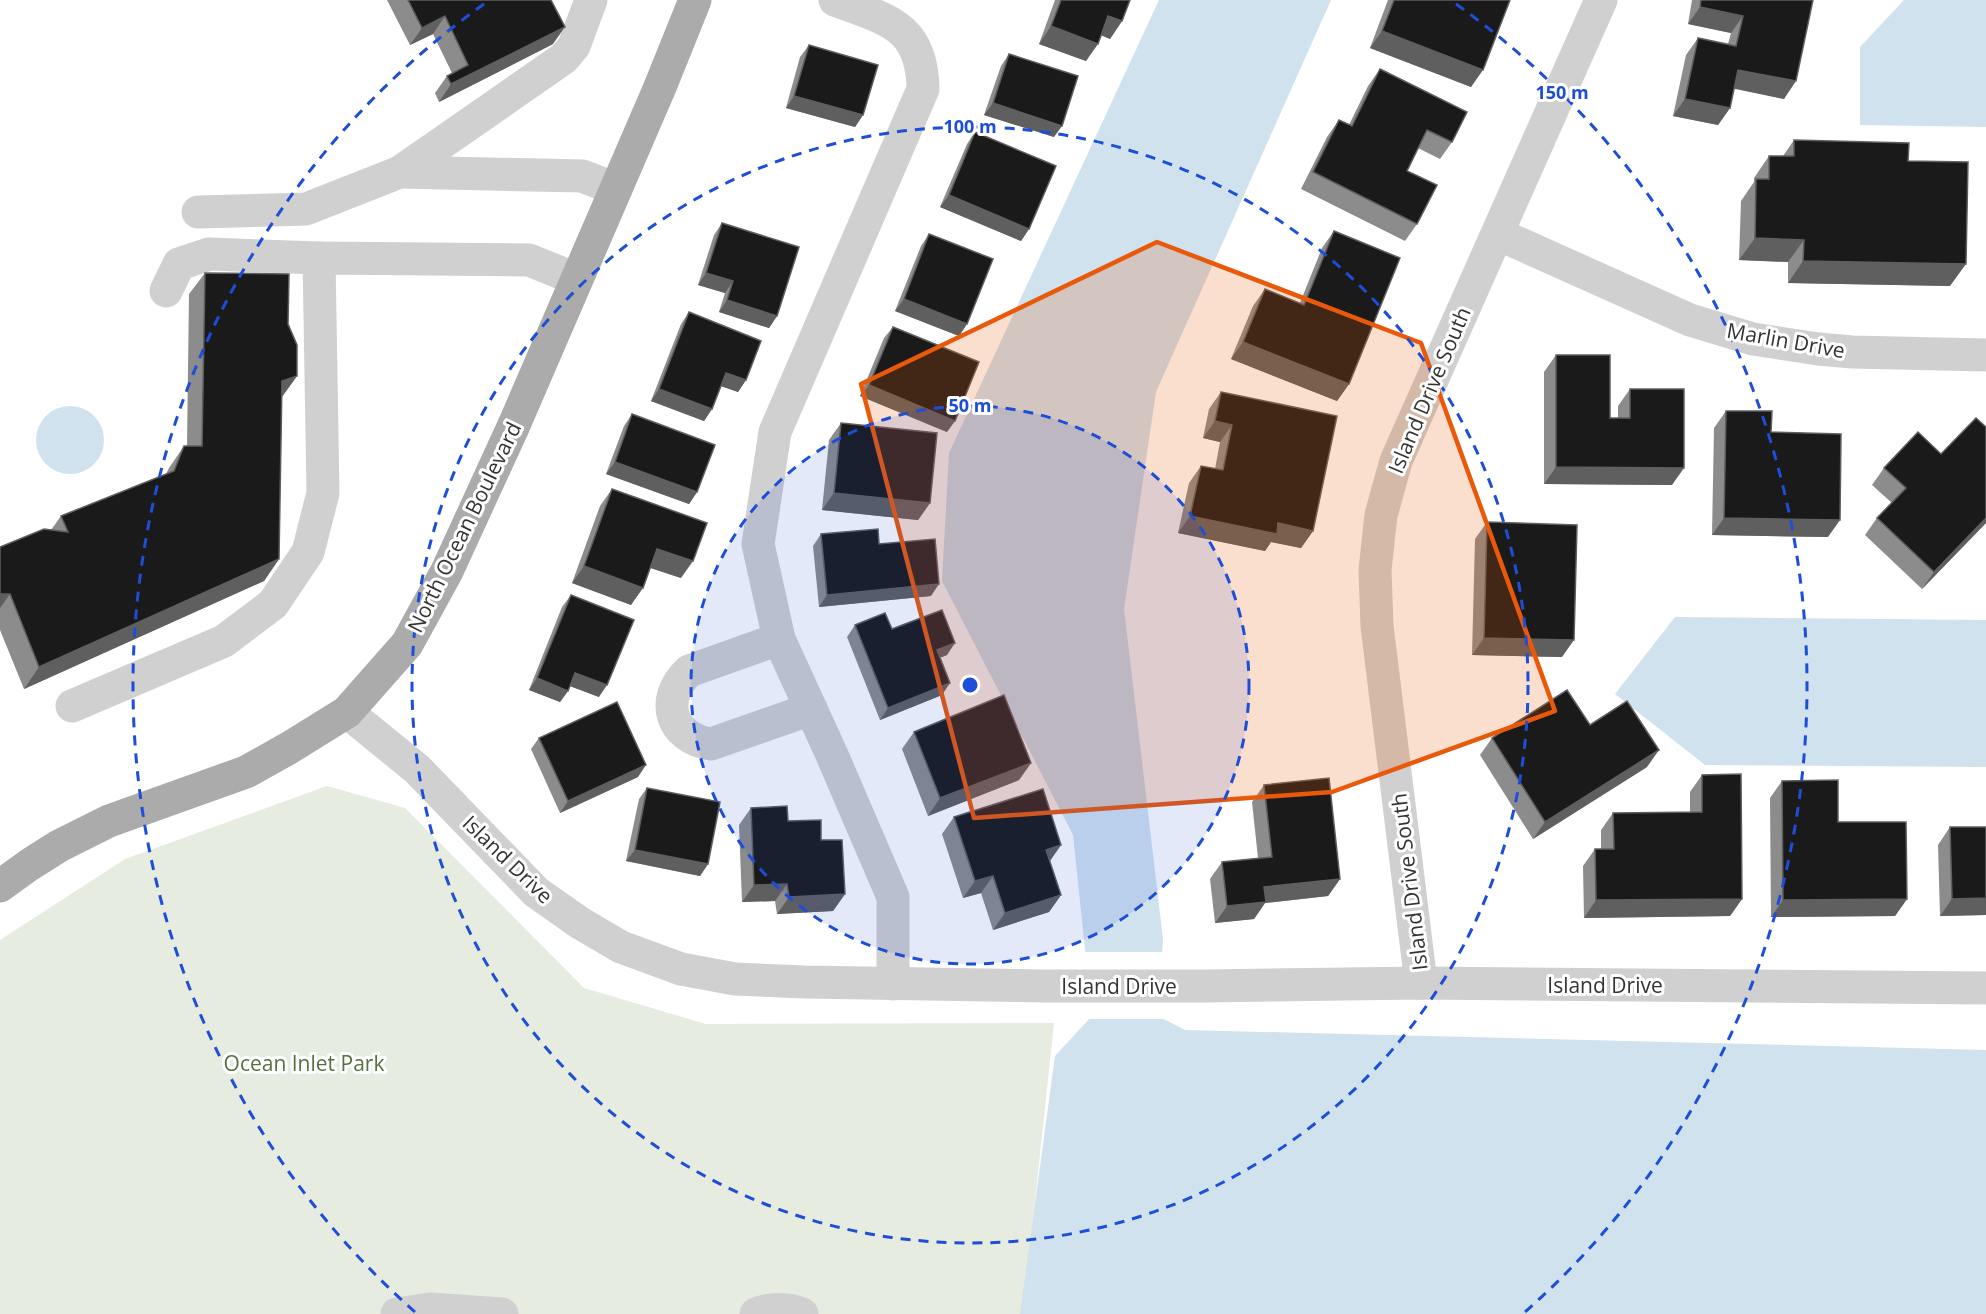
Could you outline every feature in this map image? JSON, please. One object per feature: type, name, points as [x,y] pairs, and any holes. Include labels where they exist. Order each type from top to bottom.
[{"type":"main road","name":"North Ocean Boulevard","points":[[0,886],[69,841],[109,821],[246,772],[289,748],[347,712],[407,644],[447,571],[514,425],[695,0]]},
{"type":"street","points":[[198,212],[306,209],[400,172],[564,58],[574,46],[591,0]]},
{"type":"street","points":[[835,0],[884,19],[902,31],[915,47],[923,68],[923,89],[775,432],[758,544],[779,639],[893,897],[893,984]]},
{"type":"street","name":"Island Drive South","points":[[1421,983],[1377,626],[1375,570],[1381,514],[1396,461],[1601,0]]},
{"type":"street","points":[[400,172],[582,176],[616,189]]},
{"type":"street","name":"Marlin Drive","points":[[1498,234],[1690,320],[1753,339],[1818,350],[1986,355]]},
{"type":"street","points":[[165,291],[179,264],[209,254],[319,258],[529,260],[576,279]]},
{"type":"street","points":[[72,706],[224,641],[273,604],[308,552],[323,493],[319,258]]},
{"type":"street","points":[[779,639],[689,671],[680,680],[671,703],[678,727],[698,743],[711,744],[811,709]]},
{"type":"street","name":"Island Drive","points":[[347,712],[417,769],[536,892],[580,923],[621,947],[681,969],[735,979],[1044,986],[1421,983],[1986,988]]},
{"type":"street","points":[[397,1314],[430,1309],[502,1314]]},
{"type":"street","points":[[756,1314],[763,1311],[780,1310],[802,1314]]},
{"type":"highlighted area","points":[[1157,242],[1421,343],[1555,711],[1332,792],[974,818],[861,384]]},
{"type":"green space","name":"Ocean Inlet Park","points":[[327,786],[405,808],[584,988],[706,1024],[1054,1023],[1023,1314],[0,1314],[0,940],[125,859]]},
{"type":"water","points":[[1159,0],[1331,0],[1156,392],[1124,609],[1163,939],[1158,1016],[1185,1030],[1986,1050],[1986,1314],[1020,1314],[1055,1056],[1092,1016],[1073,835],[942,581],[949,453]]},
{"type":"water","points":[[1904,0],[1986,0],[1986,127],[1860,125],[1860,47]]},
{"type":"water","points":[[70,406],[83,409],[94,416],[101,427],[104,440],[101,453],[94,464],[83,471],[70,474],[57,471],[46,464],[39,453],[36,440],[39,427],[46,416],[57,409]]},
{"type":"water","points":[[1675,617],[1986,620],[1986,767],[1705,765],[1615,694]]},
{"type":"pier","points":[[1082,952],[1165,952],[1162,1015],[1170,1019],[1085,1019],[1089,1015]]},
{"type":"building","points":[[408,0],[551,0],[565,27],[451,84],[447,76],[468,65],[445,16],[422,28]]},
{"type":"building","points":[[1061,0],[1130,0],[1122,21],[1108,16],[1098,44],[1051,26]]},
{"type":"building","points":[[1394,0],[1510,0],[1483,70],[1382,31]]},
{"type":"building","points":[[1701,0],[1813,0],[1796,81],[1738,70],[1730,108],[1685,99],[1698,38],[1736,46],[1743,16],[1700,7]]},
{"type":"building","points":[[809,45],[878,65],[863,115],[794,96]]},
{"type":"building","points":[[1009,54],[1078,76],[1062,126],[993,103]]},
{"type":"building","points":[[1380,69],[1467,112],[1452,142],[1427,130],[1407,171],[1437,185],[1417,224],[1313,172],[1339,120],[1352,126]]},
{"type":"building","points":[[975,132],[1056,166],[1029,229],[949,195]]},
{"type":"building","points":[[1794,140],[1909,143],[1908,161],[1968,162],[1966,264],[1803,261],[1804,240],[1755,238],[1756,179],[1769,179],[1769,156],[1794,156]]},
{"type":"building","points":[[722,223],[799,247],[777,316],[727,300],[733,281],[706,273]]},
{"type":"building","points":[[1334,231],[1400,258],[1349,384],[1243,342],[1265,289],[1304,305]]},
{"type":"building","points":[[929,234],[993,259],[967,324],[904,299]]},
{"type":"building","points":[[205,273],[289,274],[288,324],[297,345],[297,376],[282,381],[279,559],[39,667],[10,594],[0,594],[0,547],[44,529],[68,532],[61,516],[174,471],[184,446],[202,446]]},
{"type":"building","points":[[689,312],[761,341],[746,380],[726,373],[712,409],[659,389]]},
{"type":"building","points":[[893,327],[979,362],[955,421],[869,385]]},
{"type":"building","points":[[1556,355],[1610,355],[1610,418],[1630,418],[1630,389],[1684,389],[1684,468],[1556,467]]},
{"type":"building","points":[[1221,392],[1337,416],[1313,531],[1278,523],[1277,534],[1190,516],[1201,466],[1223,470],[1232,425],[1215,421]]},
{"type":"building","points":[[1726,411],[1772,411],[1771,432],[1841,434],[1840,520],[1724,518]]},
{"type":"building","points":[[632,414],[715,445],[697,492],[615,462]]},
{"type":"building","points":[[1976,418],[1986,427],[1986,518],[1934,572],[1877,518],[1906,488],[1884,468],[1918,432],[1941,454]]},
{"type":"building","points":[[841,423],[937,433],[930,503],[834,493]]},
{"type":"building","points":[[612,489],[707,523],[693,561],[657,549],[643,588],[584,566]]},
{"type":"building","points":[[1487,522],[1577,525],[1574,640],[1484,638]]},
{"type":"building","points":[[878,529],[879,544],[935,539],[939,584],[827,595],[821,534]]},
{"type":"building","points":[[571,595],[634,620],[607,685],[575,673],[568,691],[537,678]]},
{"type":"building","points":[[942,610],[955,643],[937,650],[950,683],[888,708],[855,625],[885,613],[892,629]]},
{"type":"building","points":[[1567,690],[1590,725],[1627,701],[1659,750],[1545,822],[1492,738]]},
{"type":"building","points":[[1004,695],[1031,763],[940,798],[914,732]]},
{"type":"building","points":[[617,702],[646,765],[568,801],[539,738]]},
{"type":"building","points":[[1741,774],[1742,899],[1596,900],[1595,849],[1614,849],[1613,813],[1702,812],[1702,775]]},
{"type":"building","points":[[1329,778],[1340,879],[1264,887],[1266,902],[1227,906],[1222,862],[1272,857],[1264,785]]},
{"type":"building","points":[[1838,780],[1838,822],[1906,822],[1907,899],[1783,900],[1782,781]]},
{"type":"building","points":[[647,788],[720,802],[708,864],[635,850]]},
{"type":"building","points":[[1043,789],[1061,845],[1046,850],[1061,895],[1005,913],[993,876],[975,881],[954,817]]},
{"type":"building","points":[[787,806],[788,821],[821,820],[821,840],[842,840],[845,894],[789,897],[787,884],[754,885],[751,808]]},
{"type":"building","points":[[1950,827],[1986,827],[1986,898],[1952,899]]}]
